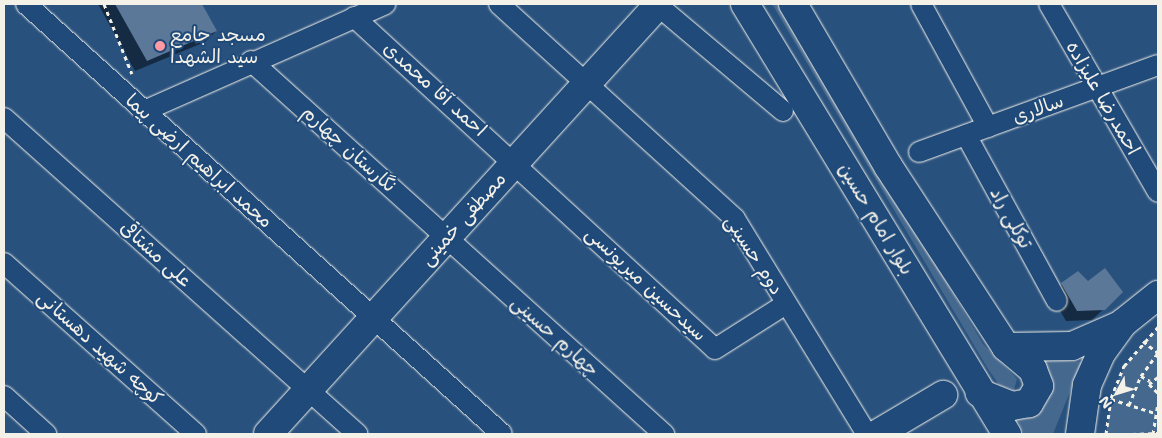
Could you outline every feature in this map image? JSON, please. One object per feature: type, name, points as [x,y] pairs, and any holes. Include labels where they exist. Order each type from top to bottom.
[{"type":"main road","name":"مصطفی خمینی","points":[[268,434],[657,4]]},
{"type":"main road","name":"بلوار امام حسین","points":[[746,4],[980,393],[1007,434]]},
{"type":"main road","name":"بلوار امام حسین","points":[[793,4],[888,166],[1006,347],[1034,370],[1039,386],[1035,397],[1029,404],[1012,406],[980,393]]},
{"type":"main road","points":[[1006,347],[1072,346],[1123,323],[1158,295]]},
{"type":"main road","points":[[1080,434],[1083,402],[1094,368],[1123,323]]},
{"type":"main road","points":[[877,434],[943,395]]},
{"type":"street","name":"محمد ابراهیم ارضی پیما","points":[[26,4],[502,434]]},
{"type":"street","points":[[144,111],[251,61],[385,4]]},
{"type":"street","name":"دوم حسینی","points":[[499,4],[585,85],[735,218],[786,304],[868,434]]},
{"type":"street","points":[[657,4],[783,111]]},
{"type":"street","points":[[921,4],[988,127]]},
{"type":"street","name":"احمدرضا علیزاده","points":[[1049,4],[1158,192]]},
{"type":"street","name":"احمد آقا محمدی","points":[[354,17],[515,162]]},
{"type":"street","name":"نگارستان چهارم","points":[[251,61],[446,238]]},
{"type":"street","name":"سالاری","points":[[918,152],[1158,65]]},
{"type":"street","name":"علی مشتاقی","points":[[4,118],[357,434]]},
{"type":"street","name":"توکلی راد","points":[[966,135],[1056,301]]},
{"type":"street","name":"سیدحسین میریونسی","points":[[515,162],[715,349],[786,304]]},
{"type":"street","name":"چهارم حسینی","points":[[446,238],[664,434]]},
{"type":"street","name":"کوچه شهید دهستانی","points":[[4,262],[196,434]]},
{"type":"street","points":[[4,396],[46,434]]},
{"type":"path","points":[[104,4],[118,32],[144,111]]},
{"type":"path","points":[[1106,434],[1111,399],[1124,366],[1158,327]]},
{"type":"path","points":[[1129,405],[1141,376],[1158,353]]},
{"type":"path","points":[[1141,376],[1150,381]]},
{"type":"path","points":[[1150,381],[1158,377]]},
{"type":"path","points":[[1150,381],[1150,390],[1158,393]]},
{"type":"path","points":[[1111,399],[1157,413]]},
{"type":"path","points":[[1153,433],[1158,403]]},
{"type":"path","points":[[1132,434],[1158,433]]},
{"type":"shaded area","points":[[772,4],[782,4],[983,344],[1017,379],[1014,390],[1000,386],[988,369]]},
{"type":"shaded area","points":[[1158,327],[1158,434],[1106,434],[1111,398],[1124,366]]},
{"type":"shaded area","points":[[1032,358],[1082,362],[1053,434],[1024,434],[1011,409],[1019,412]]},
{"type":"building","name":"مسجد جامع سید الشهدا","points":[[115,4],[202,4],[217,31],[147,61]]},
{"type":"building","points":[[1105,268],[1123,292],[1105,310],[1077,311],[1061,283],[1078,271],[1088,281]]},
{"type":"place","name":"مسجد جامع سید الشهدا","points":[[160,46]]}]
